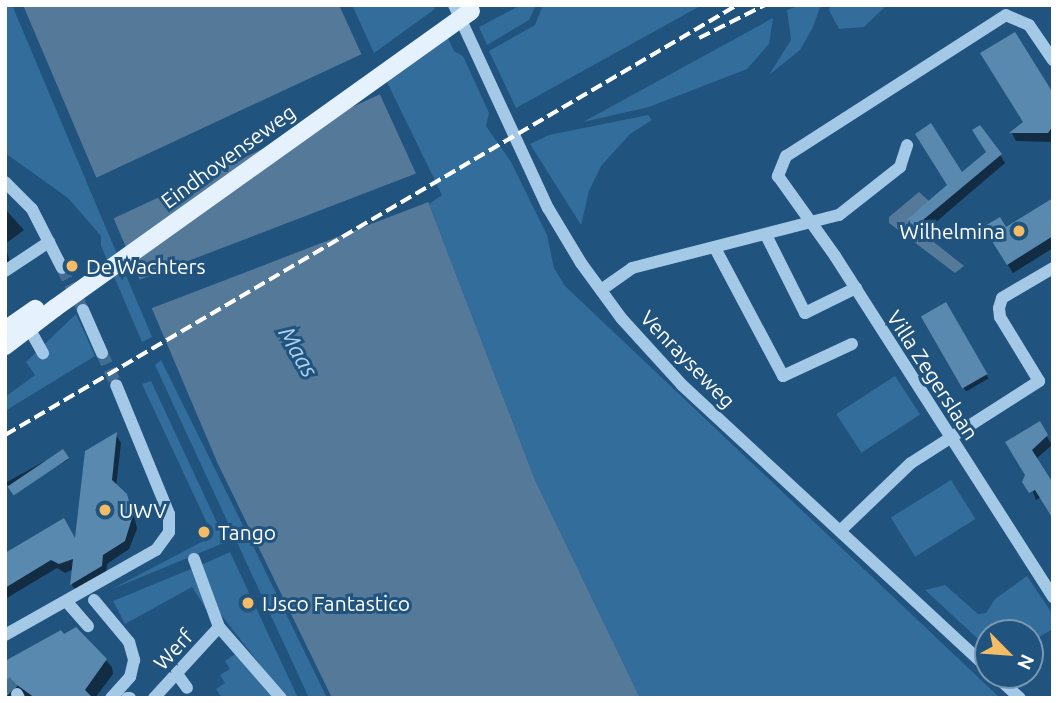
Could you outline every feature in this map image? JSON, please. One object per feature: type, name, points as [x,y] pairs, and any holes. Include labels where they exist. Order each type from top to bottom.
[{"type":"main road","name":"Eindhovenseweg","points":[[5,330],[52,303],[465,7]]},
{"type":"main road","name":"Eindhovenseweg","points":[[5,346],[29,328],[52,303]]},
{"type":"street","name":"Venrayseweg","points":[[465,7],[548,208],[601,290],[682,386],[974,655]]},
{"type":"street","name":"Villa Zegerslaan","points":[[1053,60],[1029,25],[1006,15],[913,78],[786,156],[778,176],[808,224],[856,288],[1053,597]]},
{"type":"street","points":[[601,290],[632,268],[839,215],[900,167],[907,145]]},
{"type":"street","points":[[5,182],[26,201],[62,268]]},
{"type":"street","points":[[766,235],[805,313],[856,288]]},
{"type":"street","points":[[5,271],[49,242]]},
{"type":"street","points":[[715,248],[783,376],[852,344]]},
{"type":"street","points":[[840,531],[911,463],[1039,381],[1000,317],[999,308],[1002,298],[1053,268]]},
{"type":"street","points":[[83,310],[102,353]]},
{"type":"street","points":[[29,328],[43,353]]},
{"type":"street","points":[[5,635],[67,603],[156,550],[169,532],[169,514],[116,385]]},
{"type":"street","points":[[194,559],[219,627],[281,698]]},
{"type":"street","points":[[94,600],[129,642],[134,660],[130,677],[111,698]]},
{"type":"street","points":[[67,603],[88,625]]},
{"type":"street","name":"Werf","points":[[154,698],[219,627]]},
{"type":"street","points":[[177,674],[187,688]]},
{"type":"shaded area","points":[[5,5],[12,5],[152,337],[142,342],[101,246],[101,236],[68,198],[5,153]]},
{"type":"shaded area","points":[[352,5],[433,5],[435,9],[374,53]]},
{"type":"shaded area","points":[[521,5],[536,5],[529,20],[487,45],[479,27]]},
{"type":"shaded area","points":[[543,5],[702,5],[516,108],[489,51],[535,25]]},
{"type":"shaded area","points":[[801,5],[821,5],[800,50],[769,75],[791,40],[787,10]]},
{"type":"shaded area","points":[[831,5],[887,5],[864,27],[839,29],[829,10]]},
{"type":"shaded area","points":[[773,18],[769,44],[747,69],[649,107],[583,122]]},
{"type":"shaded area","points":[[446,34],[454,51],[463,56],[489,113],[486,126],[511,162],[547,235],[554,268],[565,286],[974,673],[974,689],[990,689],[1000,698],[640,698],[535,480],[429,204],[442,195],[385,78]]},
{"type":"shaded area","points":[[648,115],[652,120],[630,134],[601,166],[589,191],[581,225],[530,144],[549,135]]},
{"type":"shaded area","points":[[76,314],[95,356],[5,411],[5,397],[35,375],[26,362]]},
{"type":"shaded area","points":[[161,360],[327,698],[309,698],[155,365]]},
{"type":"shaded area","points":[[895,376],[920,415],[861,453],[836,414]]},
{"type":"shaded area","points":[[151,381],[226,542],[110,590],[213,536],[142,384]]},
{"type":"shaded area","points":[[951,480],[975,519],[915,557],[891,518]]},
{"type":"shaded area","points":[[230,552],[298,698],[286,698],[219,612],[201,565]]},
{"type":"shaded area","points":[[191,569],[210,615],[192,587],[125,624],[113,601]]},
{"type":"shaded area","points":[[1027,576],[1053,615],[1053,629],[1044,634],[1044,619],[974,619],[974,635],[925,590],[945,585],[978,614],[986,613],[995,599]]},
{"type":"shaded area","points":[[237,653],[275,698],[222,698],[216,689],[225,683],[220,675],[230,669],[225,661]]},
{"type":"water","name":"Maas","points":[[23,5],[339,5],[424,191],[535,480],[640,698],[332,698],[218,464]]},
{"type":"water","points":[[919,192],[929,201],[906,220],[964,266],[955,273],[889,223],[889,217]]},
{"type":"pier","points":[[364,53],[383,93],[105,222],[87,182]]},
{"type":"pier","points":[[420,172],[431,201],[145,311],[133,282]]},
{"type":"building","points":[[1015,32],[1053,93],[1053,126],[1048,133],[1009,133],[1023,122],[980,53]]},
{"type":"building","points":[[931,123],[962,172],[986,152],[972,130],[980,125],[1002,154],[923,220],[931,225],[924,235],[906,220],[947,185],[915,134]]},
{"type":"building","name":"Wilhelmina","points":[[1053,198],[1053,236],[1007,265],[983,227],[1000,217],[1006,227]]},
{"type":"building","points":[[946,302],[988,374],[962,388],[921,316]]},
{"type":"building","points":[[1040,421],[1048,435],[1032,450],[1053,483],[1053,519],[1035,490],[1029,493],[1022,482],[1025,475],[1005,442]]},
{"type":"building","name":"UWV","points":[[117,432],[112,480],[127,494],[133,515],[125,541],[103,555],[102,566],[70,585],[73,559],[59,564],[51,560],[5,588],[5,553],[64,518],[75,538],[85,451]]},
{"type":"building","points":[[63,449],[69,458],[14,496],[7,486]]},
{"type":"building","points":[[76,627],[107,659],[85,690],[93,698],[35,698],[17,685],[5,698],[5,661],[61,630],[64,634]]},
{"type":"tunnel","points":[[62,268],[83,310]]},
{"type":"tunnel","points":[[102,353],[116,385]]},
{"type":"tunnel","points":[[5,681],[17,694]]},
{"type":"railway","points":[[5,435],[737,5]]},
{"type":"railway","points":[[699,38],[765,5]]},
{"type":"place","name":"Wilhelmina","points":[[1019,231]]},
{"type":"place","name":"De Wachters","points":[[72,266]]},
{"type":"place","name":"UWV","points":[[105,510]]},
{"type":"place","name":"Tango","points":[[204,532]]},
{"type":"place","name":"IJsco Fantastico","points":[[248,603]]}]
